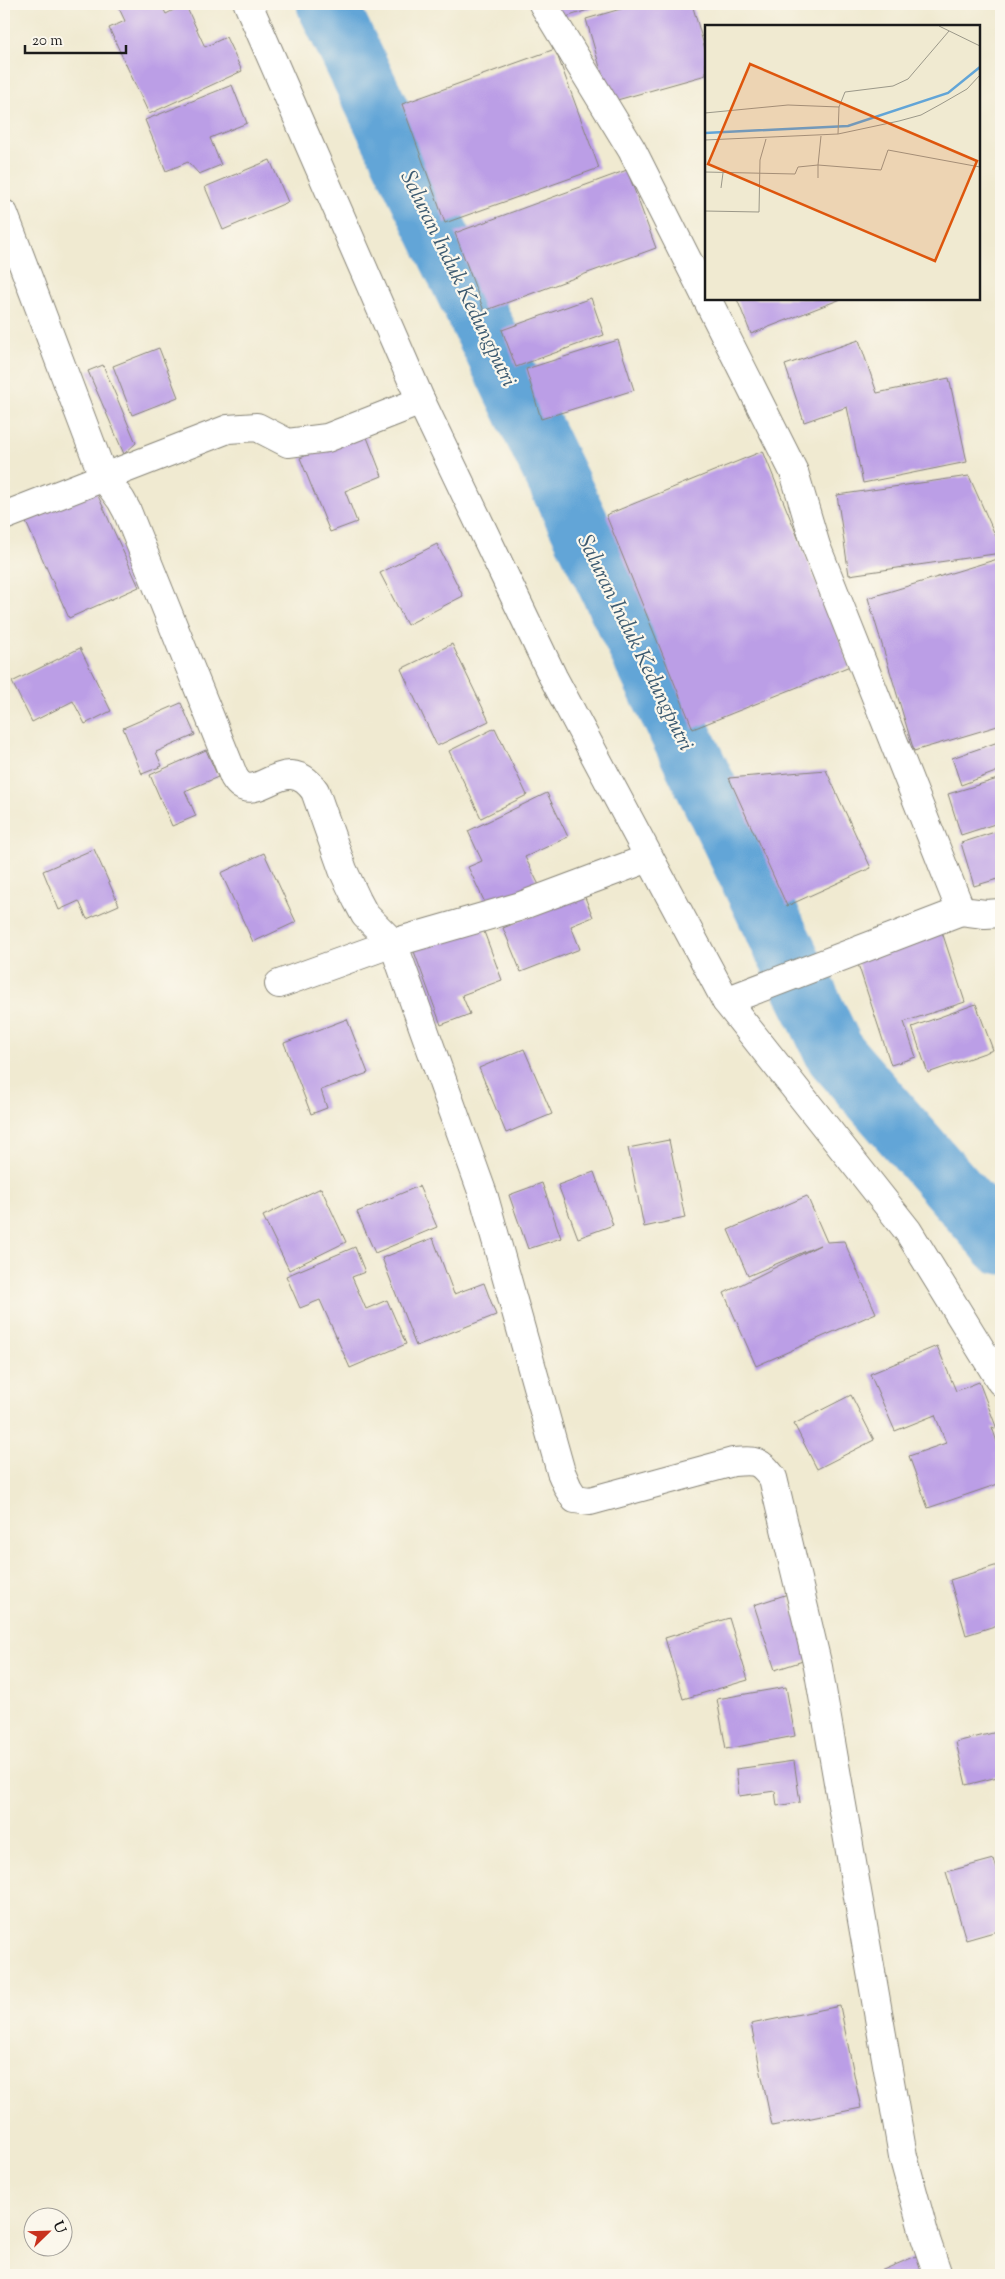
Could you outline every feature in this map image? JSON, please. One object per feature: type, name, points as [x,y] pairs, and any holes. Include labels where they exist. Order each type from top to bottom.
[{"type":"street","points":[[248,4],[421,401],[552,677],[726,1001],[908,1231],[1001,1382]]},
{"type":"street","points":[[543,4],[632,150],[705,294]]},
{"type":"street","points":[[4,214],[103,476],[122,500],[127,511],[238,784],[247,788],[254,787],[292,774],[307,780],[315,791],[343,870],[357,900],[365,915],[393,943],[484,1197],[561,1472],[575,1499],[590,1501],[733,1462],[753,1460],[762,1464],[773,1478],[818,1667],[903,2156],[925,2237],[938,2275]]},
{"type":"street","points":[[708,300],[794,472],[816,546],[961,911]]},
{"type":"street","points":[[4,516],[228,429],[257,426],[288,442],[327,438],[421,401]]},
{"type":"street","points":[[279,984],[393,943],[518,907],[649,858]]},
{"type":"street","points":[[726,1001],[961,911],[985,914],[1001,913]]},
{"type":"building","points":[[117,4],[161,4],[166,14],[185,4],[205,47],[226,37],[242,71],[149,114],[109,28],[125,21]]},
{"type":"building","points":[[551,4],[606,4],[557,20]]},
{"type":"building","points":[[638,4],[692,4],[705,49],[705,75],[610,102],[586,19]]},
{"type":"building","points":[[555,49],[599,168],[445,223],[402,104]]},
{"type":"building","points":[[232,85],[247,123],[210,138],[221,165],[199,174],[188,162],[166,171],[145,120]]},
{"type":"building","points":[[270,160],[288,202],[223,230],[205,187]]},
{"type":"building","points":[[627,170],[656,248],[484,311],[455,233]]},
{"type":"building","points":[[591,298],[604,335],[516,367],[502,330]]},
{"type":"building","points":[[737,300],[838,300],[751,334]]},
{"type":"building","points":[[618,340],[634,390],[541,419],[526,369]]},
{"type":"building","points":[[859,340],[877,393],[949,378],[967,462],[863,483],[847,407],[804,422],[785,365]]},
{"type":"building","points":[[159,348],[178,397],[132,415],[113,366]]},
{"type":"building","points":[[103,365],[136,443],[124,454],[88,371]]},
{"type":"building","points":[[365,432],[382,476],[345,491],[357,522],[330,532],[300,458]]},
{"type":"building","points":[[763,451],[850,666],[693,729],[606,515]]},
{"type":"building","points":[[969,476],[1001,548],[1001,553],[849,575],[837,495]]},
{"type":"building","points":[[95,489],[139,587],[69,618],[25,520]]},
{"type":"building","points":[[437,544],[463,596],[407,625],[380,573]]},
{"type":"building","points":[[1001,558],[1001,725],[914,751],[868,598]]},
{"type":"building","points":[[452,644],[489,721],[437,746],[401,669]]},
{"type":"building","points":[[80,648],[111,711],[85,724],[73,701],[32,722],[12,682]]},
{"type":"building","points":[[181,703],[195,735],[156,752],[162,766],[142,774],[123,728]]},
{"type":"building","points":[[495,728],[527,795],[481,818],[449,751]]},
{"type":"building","points":[[1001,741],[1001,770],[961,785],[952,758]]},
{"type":"building","points":[[206,750],[218,777],[185,791],[196,816],[172,826],[150,775]]},
{"type":"building","points":[[826,770],[871,868],[787,906],[729,778]]},
{"type":"building","points":[[1001,778],[1001,822],[961,835],[948,794]]},
{"type":"building","points":[[547,793],[568,837],[525,857],[539,885],[488,909],[468,867],[482,861],[468,831]]},
{"type":"building","points":[[1001,830],[1001,878],[974,886],[961,843]]},
{"type":"building","points":[[94,849],[119,905],[87,919],[79,901],[59,910],[43,871]]},
{"type":"building","points":[[264,853],[296,922],[253,942],[221,873]]},
{"type":"building","points":[[584,895],[593,917],[571,926],[580,949],[521,972],[503,928]]},
{"type":"building","points":[[480,921],[502,980],[462,995],[470,1014],[441,1025],[412,946]]},
{"type":"building","points":[[942,932],[965,1002],[904,1022],[916,1057],[891,1065],[857,961]]},
{"type":"building","points":[[976,1004],[993,1050],[928,1073],[912,1027]]},
{"type":"building","points":[[347,1019],[368,1073],[321,1090],[327,1108],[311,1114],[284,1043]]},
{"type":"building","points":[[524,1049],[552,1114],[506,1133],[479,1068]]},
{"type":"building","points":[[669,1140],[685,1218],[644,1227],[628,1148]]},
{"type":"building","points":[[594,1172],[613,1225],[578,1238],[558,1185]]},
{"type":"building","points":[[542,1183],[561,1238],[528,1249],[509,1195]]},
{"type":"building","points":[[419,1186],[437,1227],[375,1253],[357,1212]]},
{"type":"building","points":[[321,1188],[346,1242],[289,1270],[263,1216]]},
{"type":"building","points":[[807,1196],[827,1242],[844,1241],[876,1313],[756,1366],[724,1293],[820,1245],[748,1276],[728,1230]]},
{"type":"building","points":[[433,1238],[454,1294],[484,1283],[496,1315],[416,1346],[382,1258]]},
{"type":"building","points":[[355,1247],[365,1272],[352,1277],[366,1309],[387,1300],[406,1344],[350,1368],[320,1300],[300,1308],[286,1276]]},
{"type":"building","points":[[937,1346],[956,1391],[979,1382],[997,1429],[992,1427],[1001,1454],[1001,1483],[928,1508],[909,1456],[946,1443],[935,1415],[895,1431],[870,1374]]},
{"type":"building","points":[[851,1395],[874,1440],[817,1469],[794,1424]]},
{"type":"building","points":[[1001,1564],[1001,1624],[966,1635],[950,1580]]},
{"type":"building","points":[[788,1594],[809,1659],[775,1670],[754,1605]]},
{"type":"building","points":[[729,1618],[748,1680],[683,1699],[665,1638]]},
{"type":"building","points":[[786,1687],[795,1736],[726,1749],[717,1699]]},
{"type":"building","points":[[1001,1731],[1001,1776],[966,1785],[956,1742]]},
{"type":"building","points":[[794,1761],[800,1802],[777,1806],[775,1791],[739,1796],[736,1769]]},
{"type":"building","points":[[994,1859],[1001,1884],[1001,1930],[966,1940],[946,1872]]},
{"type":"building","points":[[840,2006],[861,2108],[772,2126],[751,2024]]},
{"type":"building","points":[[921,2254],[930,2275],[871,2275]]},
{"type":"waterway","name":"Saluran Induk Kedungputri","points":[[327,4],[836,1055],[1001,1244]]}]
